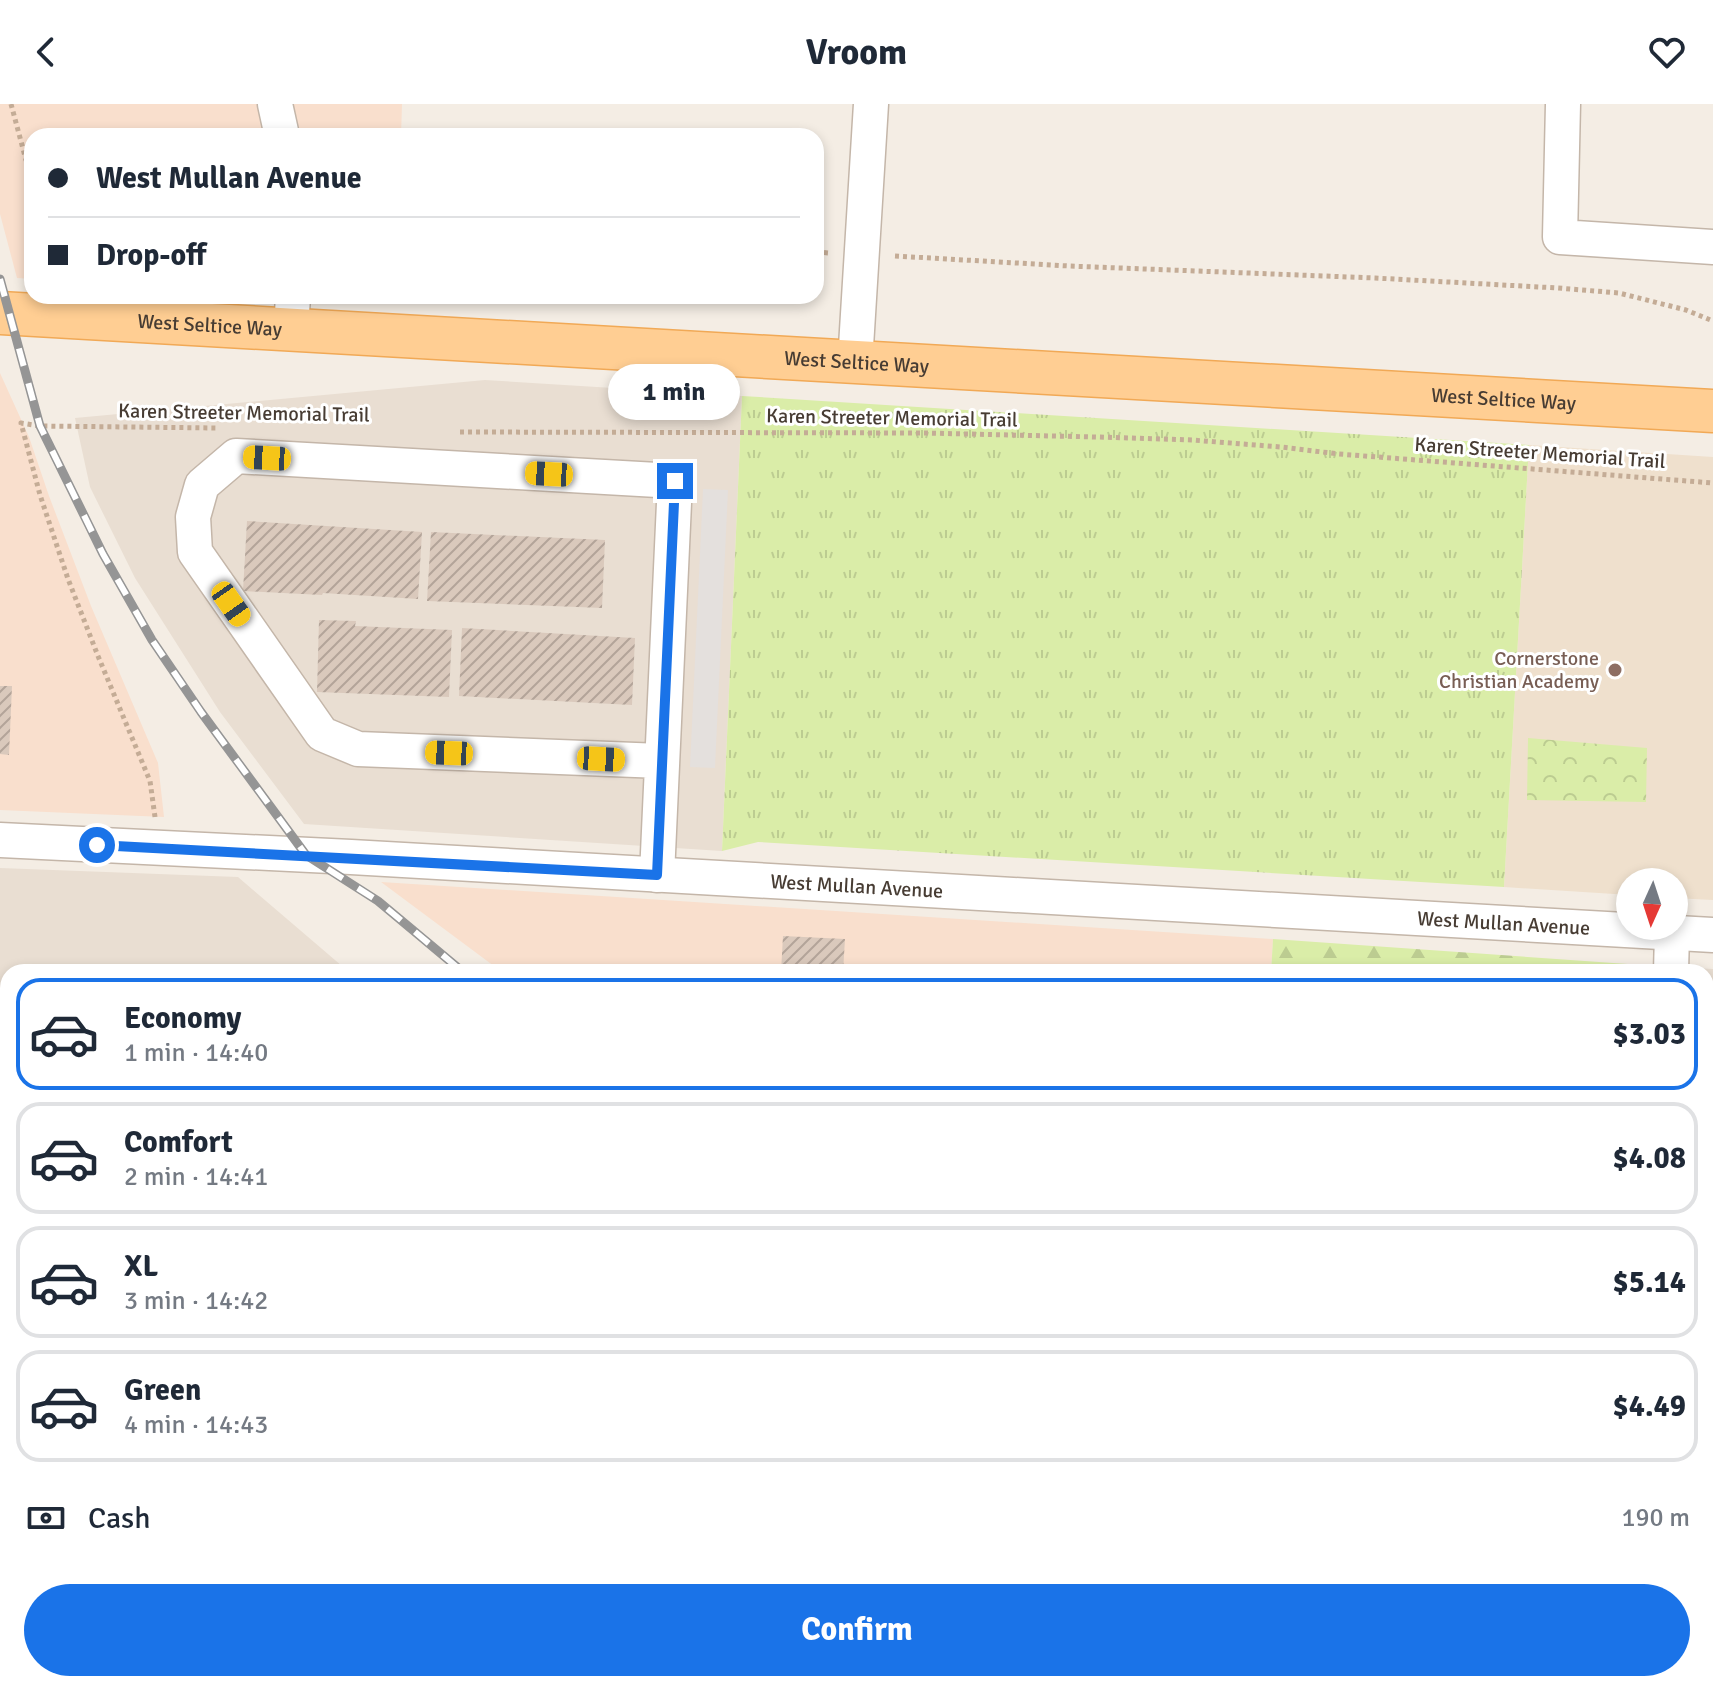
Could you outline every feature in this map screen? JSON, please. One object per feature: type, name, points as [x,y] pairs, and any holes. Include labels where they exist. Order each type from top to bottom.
[{"type":"main road","name":"West Seltice Way","points":[[0,313],[292,313],[855,363],[1713,411]]},
{"type":"street","points":[[275,104],[280,128]]},
{"type":"street","points":[[855,363],[871,104]]},
{"type":"street","points":[[1563,104],[1560,237],[1713,247]]},
{"type":"street","points":[[657,875],[675,481],[236,456],[202,485],[193,517],[195,552],[322,734],[358,749],[661,761]]},
{"type":"street","name":"West Mullan Avenue","points":[[0,840],[1616,930]]},
{"type":"street","name":"West Mullan Avenue","points":[[1688,934],[1713,935]]},
{"type":"street","points":[[1671,964],[1672,940]]},
{"type":"path","points":[[11,104],[24,153]]},
{"type":"path","points":[[824,252],[1558,288],[1619,293],[1686,310],[1713,321]]},
{"type":"path","name":"Karen Streeter Memorial Trail","points":[[157,848],[150,781],[68,579],[40,495],[21,423],[40,426],[226,428]]},
{"type":"path","name":"Karen Streeter Memorial Trail","points":[[458,432],[925,433],[1192,440],[1713,483]]},
{"type":"shaded area","points":[[0,104],[402,104],[401,128],[24,128],[24,278],[17,278],[0,214]]},
{"type":"shaded area","points":[[0,373],[29,437],[91,606],[158,763],[164,817],[0,810]]},
{"type":"shaded area","points":[[485,380],[742,396],[722,851],[304,824],[220,712],[135,578],[90,487],[75,418]]},
{"type":"shaded area","name":"Cornerstone Christian Academy","points":[[1529,445],[1713,457],[1713,900],[1688,899],[1688,868],[1616,868],[1616,894],[1504,887]]},
{"type":"shaded area","points":[[703,489],[728,490],[715,768],[690,767]]},
{"type":"shaded area","points":[[0,868],[238,877],[340,964],[0,964]]},
{"type":"shaded area","points":[[381,882],[1273,939],[1271,964],[491,964]]},
{"type":"green space","points":[[742,396],[1529,445],[1504,887],[758,842],[722,851]]},
{"type":"green space","points":[[1528,738],[1647,748],[1646,802],[1527,800]]},
{"type":"green space","points":[[1273,939],[1628,964],[1271,964]]},
{"type":"building","points":[[247,521],[422,532],[418,599],[243,591]]},
{"type":"building","points":[[431,532],[605,540],[602,608],[427,601]]},
{"type":"building","points":[[319,620],[356,621],[355,626],[452,630],[449,697],[317,692]]},
{"type":"building","points":[[462,628],[635,638],[632,705],[459,696]]},
{"type":"building","points":[[0,686],[12,686],[9,755],[0,754]]},
{"type":"building","points":[[783,936],[845,939],[843,964],[781,964]]},
{"type":"railway","points":[[0,279],[40,426],[103,554],[152,640],[306,855],[378,901],[453,964]]},
{"type":"place","name":"Cornerstone Christian Academy","points":[[1615,670]]},
{"type":"route","points":[[97,845],[657,875],[675,481]]}]
